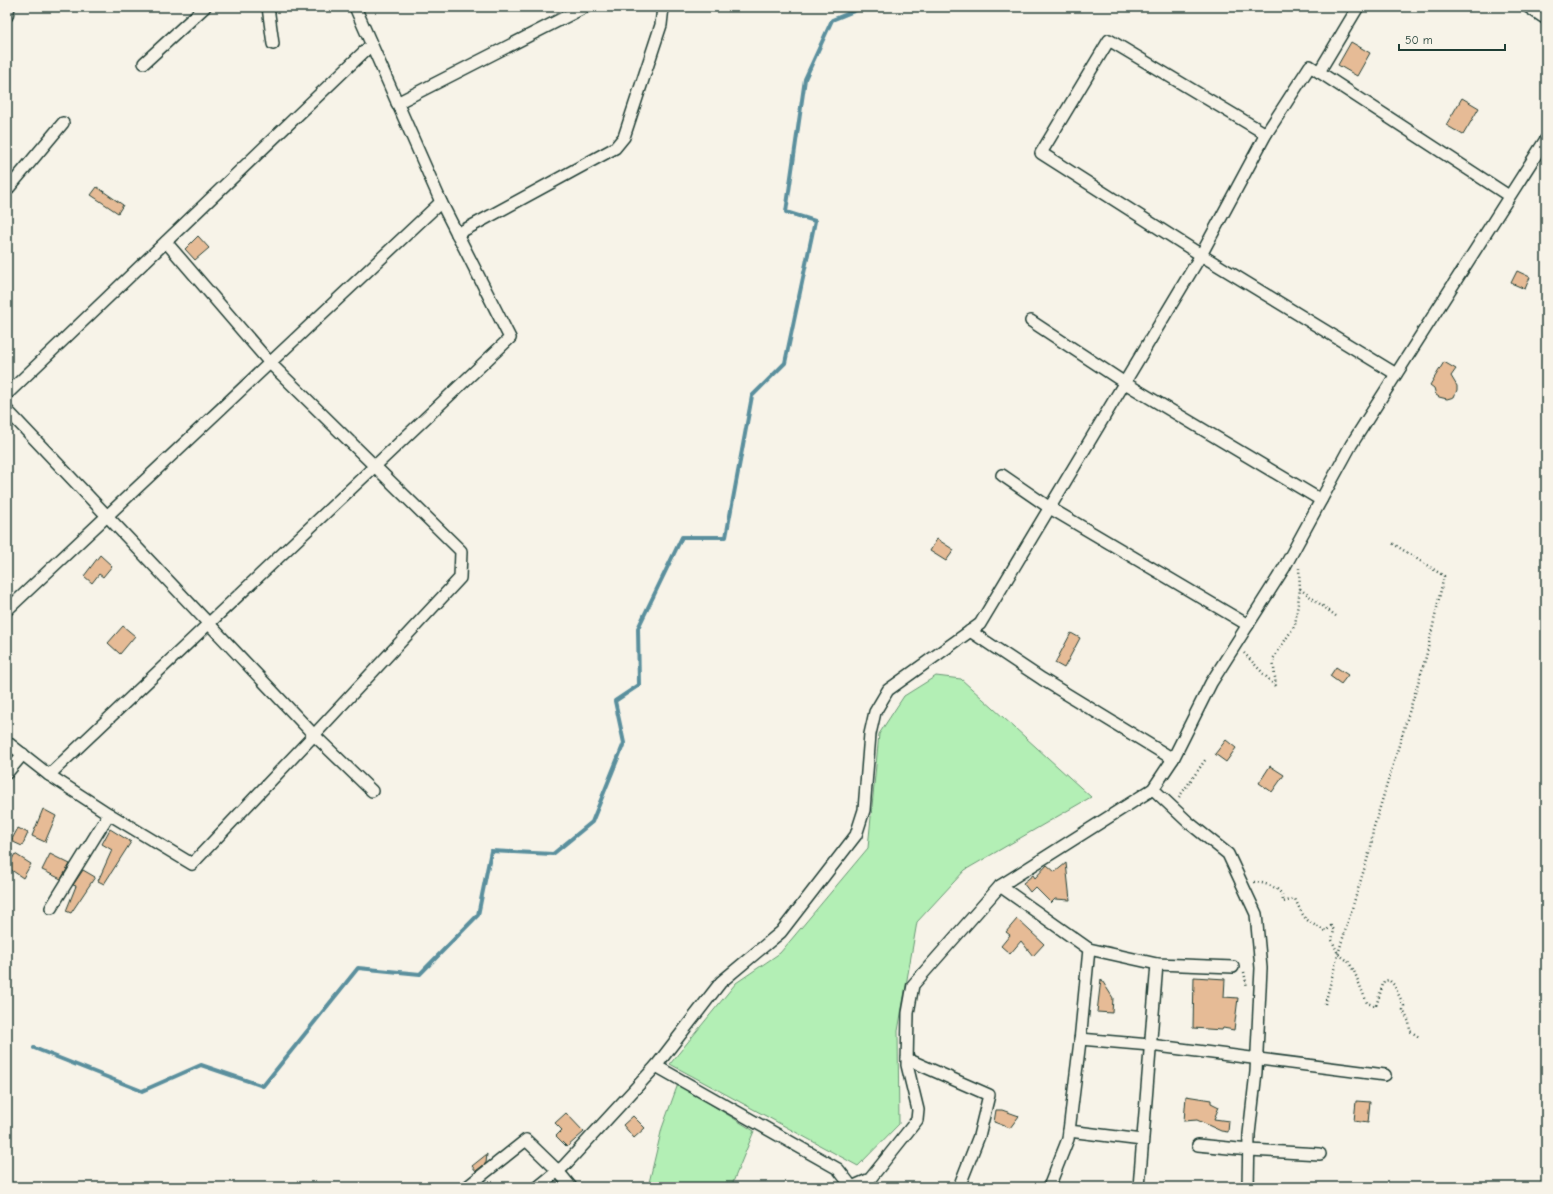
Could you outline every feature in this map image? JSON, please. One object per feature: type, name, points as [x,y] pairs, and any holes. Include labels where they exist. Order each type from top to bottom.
[{"type":"street","points":[[7,16],[9,7]]},
{"type":"street","points":[[144,63],[205,7]]},
{"type":"street","points":[[268,7],[274,44]]},
{"type":"street","points":[[49,775],[510,338],[440,202],[355,7]]},
{"type":"street","points":[[397,103],[585,7]]},
{"type":"street","points":[[457,234],[615,148],[624,137],[661,25],[663,7]]},
{"type":"street","points":[[1320,72],[1358,7]]},
{"type":"street","points":[[1528,7],[1546,19]]},
{"type":"street","points":[[1266,134],[1109,40],[1041,152],[1201,255],[1396,374]]},
{"type":"street","points":[[7,394],[371,45]]},
{"type":"street","points":[[538,1187],[557,1170],[564,1166],[656,1066],[721,982],[781,932],[856,835],[864,810],[872,727],[875,712],[888,690],[980,624],[1201,255],[1266,134],[1310,66],[1509,196]]},
{"type":"street","points":[[7,190],[63,123]]},
{"type":"street","points":[[656,1066],[838,1169],[852,1187],[870,1179],[917,1120],[918,1110],[907,1065],[908,1013],[913,984],[1000,886],[1153,789],[1173,759],[1211,683],[1284,568],[1351,445],[1546,139]]},
{"type":"street","points":[[7,610],[440,202]]},
{"type":"street","points":[[7,742],[49,775],[109,814],[192,864],[460,578],[461,551],[270,363],[166,242]]},
{"type":"street","points":[[1031,321],[1124,382],[1321,500]]},
{"type":"street","points":[[7,410],[314,735],[372,791]]},
{"type":"street","points":[[1002,475],[1050,508],[1248,625]]},
{"type":"street","points":[[970,631],[1042,679],[1173,759]]},
{"type":"street","points":[[7,773],[22,754]]},
{"type":"street","points":[[1153,789],[1188,822],[1228,854],[1256,914],[1261,968],[1248,1187]]},
{"type":"street","points":[[51,908],[109,814]]},
{"type":"street","points":[[1000,886],[1089,949],[1157,964],[1233,967]]},
{"type":"street","points":[[1049,1187],[1068,1139],[1089,949]]},
{"type":"street","points":[[1139,1187],[1157,964]]},
{"type":"street","points":[[1080,1039],[1150,1045],[1385,1075]]},
{"type":"street","points":[[907,1059],[989,1095],[979,1136],[959,1187]]},
{"type":"street","points":[[1069,1131],[1142,1140]]},
{"type":"street","points":[[467,1187],[526,1140],[557,1170],[571,1187]]},
{"type":"street","points":[[1198,1145],[1249,1150],[1320,1154]]},
{"type":"path","points":[[1325,1004],[1338,954],[1371,847],[1373,830],[1426,657],[1444,576],[1392,543]]},
{"type":"path","points":[[1236,644],[1276,687],[1273,659],[1295,625],[1300,589],[1299,567]]},
{"type":"path","points":[[1300,589],[1336,616]]},
{"type":"path","points":[[1172,807],[1206,759]]},
{"type":"path","points":[[1238,875],[1248,878],[1253,882],[1260,882],[1275,888],[1281,893],[1283,902],[1295,899],[1304,919],[1311,923],[1326,931],[1331,926],[1334,930],[1332,940],[1338,954],[1348,961],[1354,971],[1367,1003],[1376,1006],[1384,980],[1390,980],[1404,1006],[1403,1010],[1409,1022],[1410,1031],[1419,1037]]},
{"type":"green space","points":[[936,676],[961,679],[1091,797],[965,870],[917,922],[898,1031],[899,1124],[858,1166],[670,1064],[736,983],[780,953],[868,848],[879,734],[904,696]]},
{"type":"green space","points":[[678,1084],[754,1131],[731,1187],[648,1187],[662,1128]]},
{"type":"building","points":[[1351,42],[1370,53],[1357,76],[1338,65]]},
{"type":"building","points":[[1462,98],[1479,108],[1463,135],[1446,125]]},
{"type":"building","points":[[97,187],[123,205],[118,213],[91,195]]},
{"type":"building","points":[[198,236],[209,248],[195,260],[185,249]]},
{"type":"building","points":[[1517,271],[1530,277],[1525,289],[1511,283]]},
{"type":"building","points":[[1444,362],[1456,369],[1451,376],[1457,386],[1457,390],[1454,397],[1447,399],[1436,395],[1434,388],[1430,385]]},
{"type":"building","points":[[937,539],[954,550],[946,561],[930,551]]},
{"type":"building","points":[[100,555],[112,566],[103,577],[99,574],[92,583],[84,576]]},
{"type":"building","points":[[123,626],[135,636],[120,654],[108,643]]},
{"type":"building","points":[[1071,633],[1080,638],[1064,668],[1055,663]]},
{"type":"building","points":[[1336,667],[1348,675],[1341,684],[1330,676]]},
{"type":"building","points":[[1226,740],[1236,748],[1226,762],[1215,754]]},
{"type":"building","points":[[1270,766],[1284,775],[1272,792],[1259,783]]},
{"type":"building","points":[[43,809],[56,816],[45,842],[32,836]]},
{"type":"building","points":[[18,828],[28,833],[22,846],[11,841]]},
{"type":"building","points":[[110,829],[131,842],[104,884],[98,881],[112,850],[102,844]]},
{"type":"building","points":[[15,854],[31,864],[23,878],[7,867]]},
{"type":"building","points":[[50,854],[70,864],[61,879],[42,870]]},
{"type":"building","points":[[1066,863],[1070,900],[1055,899],[1051,903],[1035,887],[1030,892],[1023,883],[1033,875],[1035,878],[1047,865],[1055,872]]},
{"type":"building","points":[[83,870],[95,877],[71,913],[66,911],[76,886],[73,885]]},
{"type":"building","points":[[1017,919],[1044,944],[1033,956],[1021,941],[1010,954],[1001,946],[1010,935],[1006,932]]},
{"type":"building","points":[[1194,977],[1225,979],[1224,997],[1238,998],[1234,1030],[1223,1028],[1222,1030],[1193,1028]]},
{"type":"building","points":[[1101,979],[1113,998],[1112,1013],[1097,1012]]},
{"type":"building","points":[[1186,1096],[1211,1100],[1211,1103],[1219,1107],[1214,1119],[1229,1121],[1228,1132],[1221,1131],[1197,1120],[1184,1121]]},
{"type":"building","points":[[1356,1101],[1370,1102],[1368,1123],[1354,1121]]},
{"type":"building","points":[[996,1110],[1002,1110],[1019,1116],[1010,1128],[994,1122]]},
{"type":"building","points":[[566,1113],[584,1132],[567,1147],[556,1136],[562,1130],[555,1123]]},
{"type":"building","points":[[633,1116],[645,1128],[634,1138],[623,1125]]},
{"type":"building","points":[[487,1154],[486,1163],[476,1171],[472,1166]]},
{"type":"waterway","points":[[34,1048],[142,1091],[201,1065],[263,1086],[358,968],[420,974],[478,915],[491,851],[553,854],[592,822],[624,743],[615,701],[639,685],[638,628],[682,537],[726,537],[752,396],[785,363],[815,221],[786,212],[805,79],[832,20],[864,7]]}]
